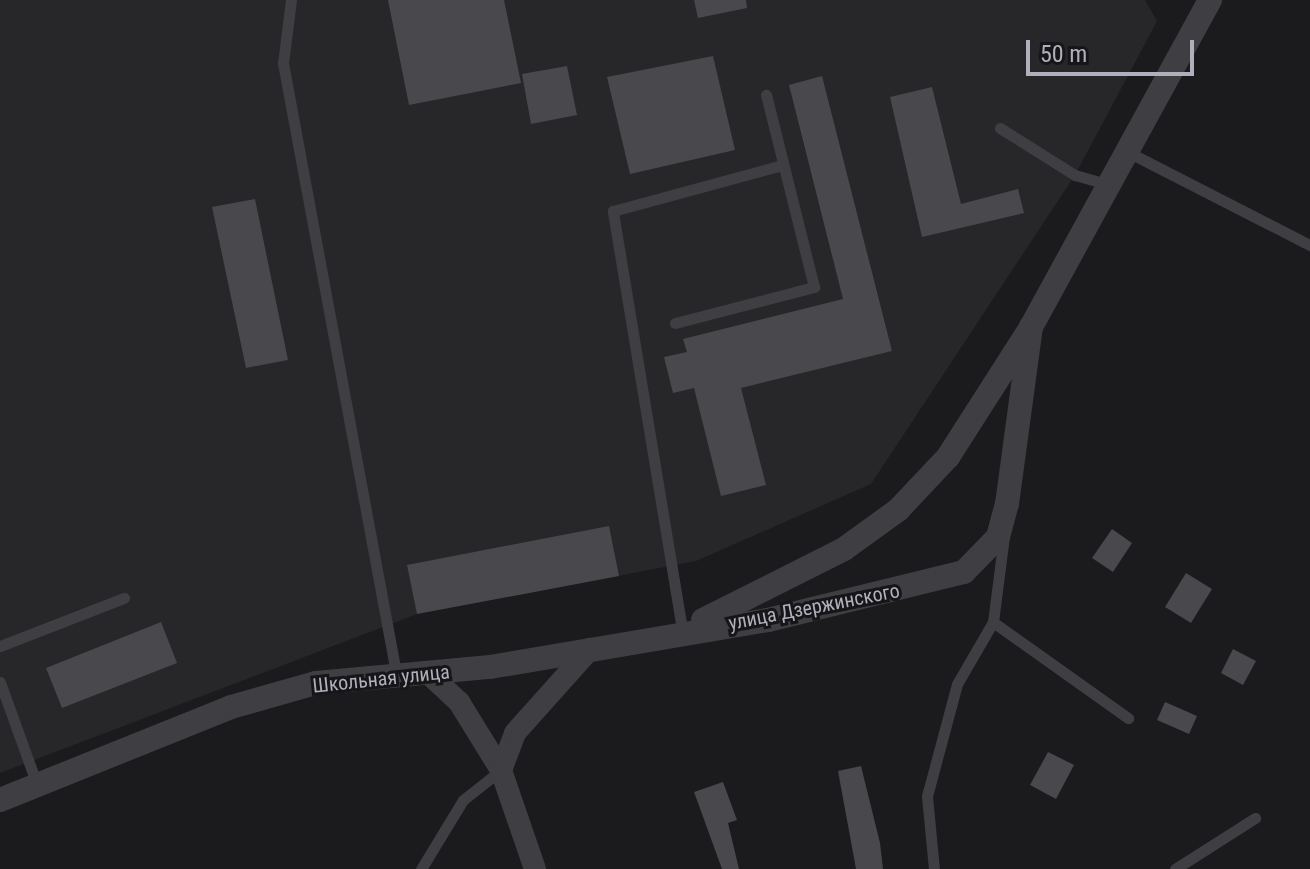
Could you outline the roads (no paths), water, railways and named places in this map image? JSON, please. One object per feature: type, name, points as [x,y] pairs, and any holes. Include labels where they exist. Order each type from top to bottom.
[{"type":"street","name":"улица Дзержинского","points":[[682,629],[786,582],[898,510],[948,457],[1031,327],[1106,184],[1210,0]]},
{"type":"street","name":"улица Дзержинского","points":[[682,629],[768,620],[964,572],[998,537],[1007,504],[1031,327]]},
{"type":"street","name":"Школьная улица","points":[[0,800],[231,707],[316,683],[430,675],[590,649],[682,629]]},
{"type":"street","points":[[501,770],[515,733],[590,649]]},
{"type":"street","points":[[430,675],[459,702],[501,770],[535,869]]},
{"type":"lane","points":[[291,0],[283,63],[397,679]]},
{"type":"lane","points":[[675,323],[814,287],[766,95]]},
{"type":"lane","points":[[1000,128],[1075,175],[1106,184]]},
{"type":"lane","points":[[1126,151],[1310,245]]},
{"type":"lane","points":[[682,629],[613,211],[782,165]]},
{"type":"lane","points":[[934,869],[927,796],[957,684],[993,622],[1007,504]]},
{"type":"lane","points":[[0,646],[124,598]]},
{"type":"lane","points":[[993,622],[1128,718]]},
{"type":"lane","points":[[0,682],[37,785]]},
{"type":"lane","points":[[421,869],[463,800],[501,770]]},
{"type":"lane","points":[[1175,869],[1255,818]]}]
